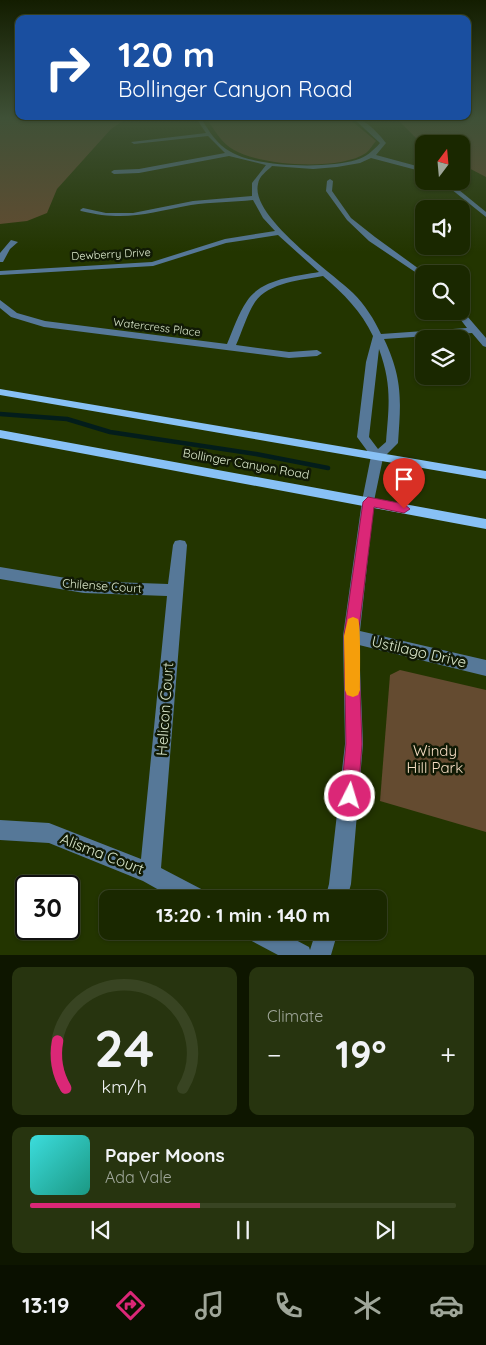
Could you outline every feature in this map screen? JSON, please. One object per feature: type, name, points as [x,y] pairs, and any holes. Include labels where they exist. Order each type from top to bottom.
[{"type":"main road","points":[[0,392],[486,475]]},
{"type":"main road","name":"Bollinger Canyon Road","points":[[0,434],[486,524]]},
{"type":"street","points":[[114,172],[139,171],[185,163]]},
{"type":"street","points":[[264,163],[317,166],[344,163]]},
{"type":"street","points":[[396,163],[415,168]]},
{"type":"street","points":[[270,164],[255,182],[256,198],[279,233],[343,288],[362,309],[389,361],[395,391],[392,443],[377,456],[368,502],[351,636],[354,744],[342,866],[338,890]]},
{"type":"street","points":[[330,181],[330,191],[349,219],[372,239],[415,270]]},
{"type":"street","points":[[455,190],[486,215]]},
{"type":"street","points":[[83,210],[106,215],[132,215],[193,203],[256,198]]},
{"type":"street","name":"Dewberry Drive","points":[[0,272],[153,264],[225,241],[279,233]]},
{"type":"street","points":[[0,260],[6,248],[14,242]]},
{"type":"street","points":[[230,348],[256,294],[280,283],[326,273]]},
{"type":"street","name":"Watercress Place","points":[[0,303],[14,315],[44,324],[289,355],[317,353]]},
{"type":"street","points":[[466,320],[486,344]]},
{"type":"street","points":[[377,337],[474,330]]},
{"type":"street","points":[[377,337],[371,356],[368,404],[363,437],[377,456]]},
{"type":"street","name":"Helicon Court","points":[[150,872],[156,825],[174,590],[180,545]]},
{"type":"street","name":"Chilense Court","points":[[0,573],[84,587],[174,590]]},
{"type":"street","name":"Ustilago Drive","points":[[351,636],[486,668]]},
{"type":"street","name":"Alisma Court","points":[[0,830],[49,833],[150,872],[181,890]]},
{"type":"street","points":[[273,940],[301,955]]},
{"type":"street","points":[[320,955],[324,940]]},
{"type":"green space","points":[[0,163],[81,163],[57,189],[47,213],[27,221],[0,224]]},
{"type":"green space","points":[[278,163],[333,163],[320,164]]},
{"type":"green space","points":[[470,163],[486,163],[486,177],[470,169]]},
{"type":"green space","name":"Windy Hill Park","points":[[400,670],[486,690],[486,832],[380,801],[390,675]]},
{"type":"waterway","points":[[0,414],[67,419],[110,432],[256,454],[328,468]]},
{"type":"slow traffic","points":[[353,624],[351,636],[353,690]]},
{"type":"route","points":[[350,796],[354,744],[351,636],[368,502],[404,509]]}]
